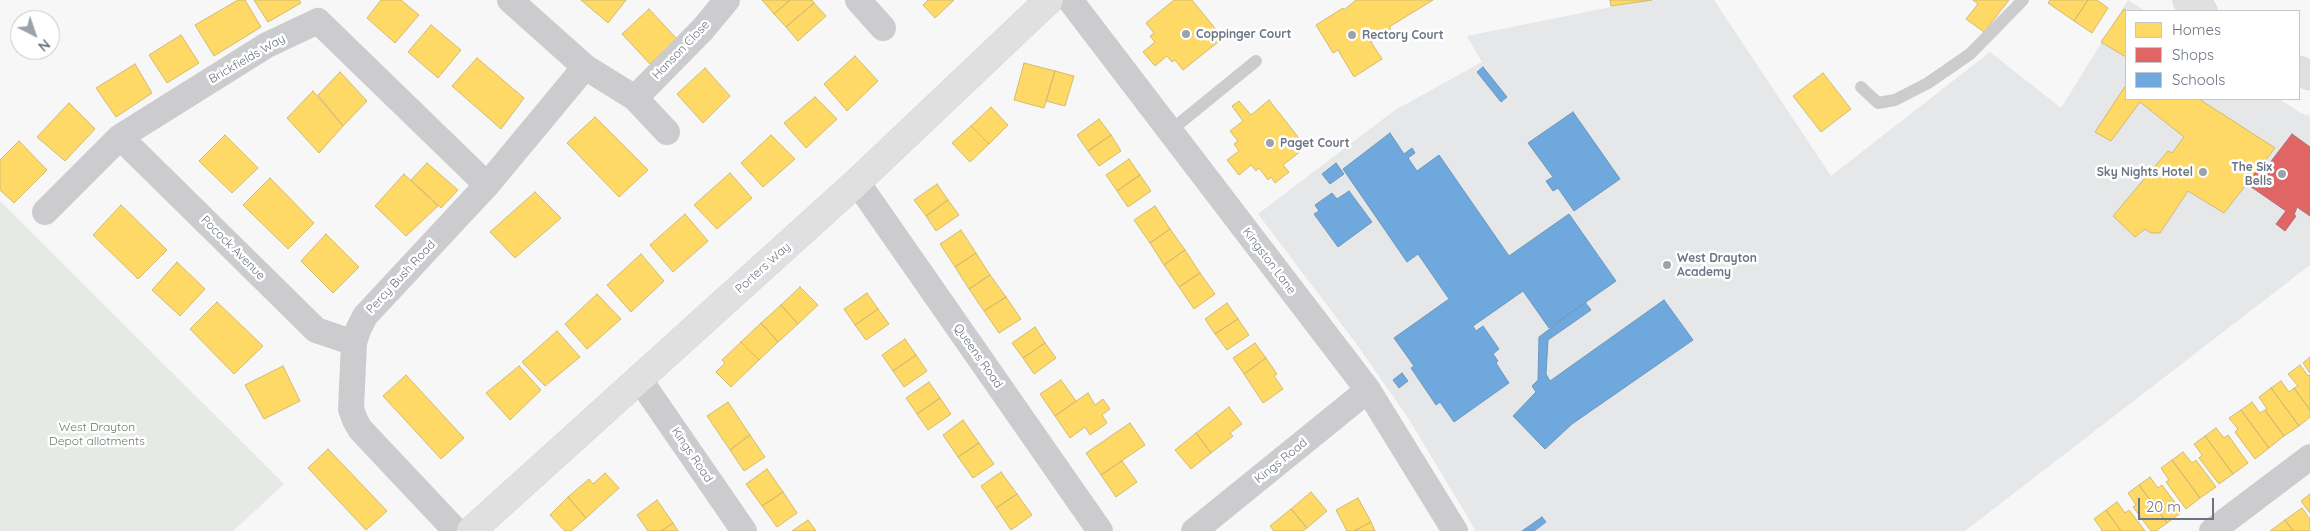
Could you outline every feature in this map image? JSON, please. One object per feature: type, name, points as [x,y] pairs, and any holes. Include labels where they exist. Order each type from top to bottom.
[{"type":"street","points":[[510,0],[585,67],[635,98],[667,132]]},
{"type":"street","name":"Hanson Close","points":[[635,98],[703,29],[727,0]]},
{"type":"street","points":[[858,0],[883,28]]},
{"type":"street","name":"Porters Way","points":[[471,531],[640,380],[856,182],[1049,0]]},
{"type":"street","name":"Kingston Lane","points":[[1070,0],[1368,390],[1451,529]]},
{"type":"street","points":[[2187,0],[2202,10]]},
{"type":"street","name":"Brickfields Way","points":[[44,212],[120,137],[267,45],[318,21],[487,185]]},
{"type":"street","name":"Percy Bush Road","points":[[456,531],[360,429],[355,420],[351,409],[354,343],[365,316],[487,185],[585,67]]},
{"type":"street","name":"Pocock Avenue","points":[[120,137],[316,330],[354,343]]},
{"type":"street","name":"Queens Road","points":[[856,182],[1100,531]]},
{"type":"street","name":"Kings Road","points":[[640,380],[744,531]]},
{"type":"street","name":"Kings Road","points":[[1194,531],[1368,390]]},
{"type":"street","points":[[2212,531],[2310,457]]},
{"type":"lane","points":[[1861,87],[1878,103],[1895,100],[1928,83],[1970,54],[2022,0]]},
{"type":"lane","points":[[1170,131],[1256,61]]},
{"type":"shaded area","name":"West Drayton Academy","points":[[1646,0],[1714,0],[1831,176],[1990,52],[2061,108],[2128,0],[2143,10],[2125,10],[2125,100],[2281,100],[2301,113],[2310,116],[2310,265],[1965,531],[1476,531],[1410,421],[1358,346],[1258,214],[1395,110],[1482,62],[1467,36]]},
{"type":"green space","name":"West Drayton Depot allotments","points":[[0,201],[284,484],[233,531],[0,531]]},
{"type":"building: Homes","points":[[238,0],[245,0],[261,27],[214,56],[195,25]]},
{"type":"building: Homes","points":[[254,0],[299,0],[301,3],[268,22]]},
{"type":"building: Homes","points":[[381,0],[401,0],[419,15],[395,43],[367,18]]},
{"type":"building: Homes","points":[[581,0],[626,0],[608,23]]},
{"type":"building: Homes","points":[[762,0],[790,0],[774,14]]},
{"type":"building: Homes","points":[[790,0],[812,0],[814,3],[786,27],[774,14]]},
{"type":"building: Homes","points":[[928,0],[954,0],[935,18],[923,5]]},
{"type":"building: Homes","name":"Coppinger Court","points":[[1174,0],[1192,0],[1223,38],[1183,70],[1175,60],[1172,62],[1167,56],[1155,66],[1143,52],[1155,42],[1150,36],[1154,33],[1146,23]]},
{"type":"building: Homes","name":"Rectory Court","points":[[1356,0],[1433,0],[1389,27],[1391,29],[1371,42],[1382,59],[1354,77],[1338,50],[1333,53],[1316,25],[1343,8],[1344,10]]},
{"type":"building: Homes","points":[[1610,0],[1652,0],[1611,6]]},
{"type":"building: Homes","points":[[1973,0],[2009,0],[1984,32],[1966,19],[1978,4]]},
{"type":"building: Homes","points":[[2050,0],[2088,0],[2074,21],[2048,3]]},
{"type":"building: Homes","points":[[2088,0],[2097,0],[2108,8],[2092,33],[2074,21]]},
{"type":"building: Homes","points":[[814,3],[826,16],[798,41],[786,27]]},
{"type":"building: Homes","points":[[649,9],[677,39],[650,64],[622,34]]},
{"type":"building: Homes","points":[[2124,9],[2126,10],[2125,56],[2101,42]]},
{"type":"building: Homes","points":[[431,25],[461,50],[438,78],[408,52]]},
{"type":"building: Homes","points":[[181,35],[199,63],[167,83],[149,55]]},
{"type":"building: Homes","points":[[855,56],[878,81],[847,111],[824,84]]},
{"type":"building: Homes","points":[[477,58],[524,98],[501,129],[452,86]]},
{"type":"building: Homes","points":[[1024,63],[1055,71],[1044,108],[1014,100]]},
{"type":"building: Homes","points":[[135,64],[152,93],[116,117],[96,88]]},
{"type":"building: Homes","points":[[705,68],[730,96],[703,123],[677,94]]},
{"type":"building: Homes","points":[[1055,71],[1074,76],[1065,106],[1046,101]]},
{"type":"building: Homes","points":[[340,72],[367,101],[343,126],[318,95]]},
{"type":"building: Homes","points":[[1823,73],[1851,109],[1821,132],[1793,96]]},
{"type":"building: Homes","name":"Sky Nights Hotel","points":[[2125,87],[2125,100],[2201,100],[2275,148],[2224,213],[2188,191],[2160,233],[2151,233],[2145,229],[2135,237],[2113,216],[2168,151],[2172,153],[2184,137],[2140,102],[2111,141],[2095,132]]},
{"type":"building: Homes","points":[[313,91],[343,126],[319,153],[287,118]]},
{"type":"building: Homes","points":[[815,97],[837,119],[806,148],[784,123]]},
{"type":"building: Homes","name":"Paget Court","points":[[1269,100],[1306,147],[1283,165],[1289,172],[1275,183],[1271,177],[1268,180],[1259,168],[1256,171],[1251,165],[1239,175],[1227,160],[1239,151],[1234,144],[1238,141],[1230,131],[1243,121],[1232,106],[1239,101],[1251,115]]},
{"type":"building: Homes","points":[[69,103],[95,129],[65,161],[37,137]]},
{"type":"building: Homes","points":[[991,107],[1008,125],[989,144],[971,126]]},
{"type":"building: Homes","points":[[595,117],[648,170],[619,197],[567,143]]},
{"type":"building: Homes","points":[[1099,119],[1111,135],[1088,151],[1077,135]]},
{"type":"building: Homes","points":[[971,126],[989,144],[970,162],[952,143]]},
{"type":"building: Homes","points":[[225,135],[258,168],[232,193],[199,161]]},
{"type":"building: Homes","points":[[771,135],[795,159],[763,187],[741,163]]},
{"type":"building: Homes","points":[[1111,135],[1121,151],[1099,166],[1088,151]]},
{"type":"building: Homes","points":[[19,141],[47,170],[14,203],[0,190],[0,160]]},
{"type":"building: Homes","points":[[1129,159],[1140,175],[1117,191],[1106,175]]},
{"type":"building: Homes","points":[[427,163],[458,190],[441,208],[411,180]]},
{"type":"building: Homes","points":[[730,173],[752,198],[717,229],[694,205]]},
{"type":"building: Homes","points":[[404,174],[438,206],[406,236],[375,206]]},
{"type":"building: Homes","points":[[1140,175],[1151,191],[1128,207],[1117,191]]},
{"type":"building: Homes","points":[[270,178],[314,223],[288,249],[243,205]]},
{"type":"building: Homes","points":[[937,184],[948,200],[926,216],[914,200]]},
{"type":"building: Homes","points":[[535,192],[561,218],[515,258],[490,232]]},
{"type":"building: Homes","points":[[948,200],[959,215],[936,231],[926,216]]},
{"type":"building: Homes","points":[[121,205],[167,250],[138,279],[93,235]]},
{"type":"building: Homes","points":[[1155,206],[1170,229],[1150,243],[1134,220]]},
{"type":"building: Homes","points":[[685,214],[708,241],[673,272],[650,245]]},
{"type":"building: Homes","points":[[1170,229],[1185,250],[1164,265],[1150,243]]},
{"type":"building: Homes","points":[[961,230],[976,253],[955,267],[940,244]]},
{"type":"building: Homes","points":[[326,234],[359,267],[333,293],[301,261]]},
{"type":"building: Homes","points":[[1185,250],[1200,273],[1179,287],[1164,265]]},
{"type":"building: Homes","points":[[976,253],[990,275],[969,289],[955,267]]},
{"type":"building: Homes","points":[[641,254],[664,281],[631,312],[607,285]]},
{"type":"building: Homes","points":[[177,262],[205,289],[180,316],[152,290]]},
{"type":"building: Homes","points":[[1200,273],[1215,294],[1194,309],[1179,287]]},
{"type":"building: Homes","points":[[990,275],[1006,297],[984,311],[969,289]]},
{"type":"building: Homes","points":[[800,287],[818,305],[798,324],[781,305]]},
{"type":"building: Homes","points":[[867,293],[878,309],[855,325],[844,309]]},
{"type":"building: Homes","points":[[597,294],[621,319],[587,349],[565,324]]},
{"type":"building: Homes","points":[[1006,297],[1021,319],[999,333],[984,311]]},
{"type":"building: Homes","points":[[217,302],[263,346],[234,374],[190,329]]},
{"type":"building: Homes","points":[[1227,303],[1238,319],[1215,334],[1205,319]]},
{"type":"building: Homes","points":[[781,305],[798,324],[778,342],[761,323]]},
{"type":"building: Homes","points":[[878,309],[889,324],[866,340],[855,325]]},
{"type":"building: Homes","points":[[1238,319],[1249,335],[1227,350],[1215,334]]},
{"type":"building: Homes","points":[[761,323],[778,342],[759,360],[741,342]]},
{"type":"building: Homes","points":[[1035,327],[1045,343],[1023,358],[1012,343]]},
{"type":"building: Homes","points":[[557,331],[580,357],[545,386],[522,362]]},
{"type":"building: Homes","points":[[905,339],[916,355],[893,371],[882,355]]},
{"type":"building: Homes","points":[[741,342],[759,360],[731,387],[716,372],[725,363],[722,360]]},
{"type":"building: Homes","points":[[1045,343],[1056,358],[1034,374],[1023,358]]},
{"type":"building: Homes","points":[[1255,343],[1266,358],[1244,374],[1233,358]]},
{"type":"building: Homes","points":[[916,355],[927,371],[904,387],[893,371]]},
{"type":"building: Homes","points":[[2310,357],[2310,373],[2303,363]]},
{"type":"building: Homes","points":[[1266,358],[1277,374],[1274,376],[1283,389],[1263,403],[1244,374]]},
{"type":"building: Homes","points":[[2300,365],[2308,376],[2310,375],[2310,410],[2294,388],[2298,386],[2288,374]]},
{"type":"building: Homes","points":[[283,366],[300,401],[264,419],[245,385]]},
{"type":"building: Homes","points":[[519,366],[541,390],[510,420],[486,393]]},
{"type":"building: Homes","points":[[406,375],[464,438],[441,459],[383,396]]},
{"type":"building: Homes","points":[[1061,380],[1076,401],[1055,416],[1040,394]]},
{"type":"building: Homes","points":[[2281,381],[2289,392],[2294,388],[2310,410],[2310,417],[2299,426],[2271,388]]},
{"type":"building: Homes","points":[[929,382],[940,398],[917,414],[906,398]]},
{"type":"building: Homes","points":[[2271,388],[2299,426],[2284,436],[2265,410],[2267,409],[2259,397]]},
{"type":"building: Homes","points":[[1088,393],[1095,405],[1103,399],[1110,409],[1102,415],[1107,423],[1090,435],[1085,427],[1070,438],[1055,416]]},
{"type":"building: Homes","points":[[940,398],[951,414],[928,430],[917,414]]},
{"type":"building: Homes","points":[[728,402],[750,435],[730,450],[707,416]]},
{"type":"building: Homes","points":[[2252,402],[2260,413],[2265,410],[2284,436],[2269,448],[2241,410]]},
{"type":"building: Homes","points":[[1229,407],[1242,424],[1230,433],[1233,436],[1211,453],[1196,433]]},
{"type":"building: Homes","points":[[2241,410],[2269,448],[2255,459],[2235,432],[2238,429],[2229,418]]},
{"type":"building: Homes","points":[[963,420],[979,443],[958,457],[943,435]]},
{"type":"building: Homes","points":[[1130,423],[1145,445],[1101,475],[1086,453]]},
{"type":"building: Homes","points":[[2216,428],[2224,438],[2228,435],[2248,463],[2233,474],[2205,436]]},
{"type":"building: Homes","points":[[1196,433],[1211,453],[1191,469],[1175,450]]},
{"type":"building: Homes","points":[[750,435],[765,457],[744,471],[730,450]]},
{"type":"building: Homes","points":[[2205,436],[2233,474],[2219,484],[2199,458],[2202,455],[2194,444]]},
{"type":"building: Homes","points":[[979,443],[994,464],[973,478],[958,457]]},
{"type":"building: Homes","points":[[328,449],[387,511],[366,530],[308,468]]},
{"type":"building: Homes","points":[[2183,452],[2192,463],[2196,460],[2216,487],[2200,498],[2172,460]]},
{"type":"building: Homes","points":[[2172,460],[2200,498],[2186,509],[2166,482],[2169,480],[2161,468]]},
{"type":"building: Homes","points":[[1122,461],[1137,482],[1116,497],[1101,475]]},
{"type":"building: Homes","points":[[767,469],[783,492],[762,506],[746,484]]},
{"type":"building: Homes","points":[[1001,472],[1017,494],[996,508],[981,486]]},
{"type":"building: Homes","points":[[605,473],[619,488],[586,518],[568,497],[589,479],[593,484]]},
{"type":"building: Homes","points":[[2150,477],[2158,488],[2162,485],[2182,512],[2167,523],[2139,485]]},
{"type":"building: Homes","points":[[2139,485],[2167,523],[2156,531],[2151,531],[2133,507],[2136,505],[2128,493]]},
{"type":"building: Homes","points":[[783,492],[797,513],[777,527],[762,506]]},
{"type":"building: Homes","points":[[1311,492],[1327,511],[1307,528],[1291,509]]},
{"type":"building: Homes","points":[[1017,494],[1032,515],[1011,530],[996,508]]},
{"type":"building: Homes","points":[[2310,494],[2310,513],[2301,501]]},
{"type":"building: Homes","points":[[568,497],[586,518],[571,531],[565,531],[550,515]]},
{"type":"building: Homes","points":[[1358,498],[1371,522],[1354,531],[1347,531],[1336,510]]},
{"type":"building: Homes","points":[[657,500],[673,523],[661,531],[648,531],[637,515]]},
{"type":"building: Homes","points":[[2117,502],[2125,513],[2129,510],[2145,531],[2121,531],[2106,510]]},
{"type":"building: Homes","points":[[2302,508],[2310,519],[2310,531],[2293,531],[2285,520]]},
{"type":"building: Homes","points":[[1291,509],[1307,528],[1303,531],[1274,531],[1270,526]]},
{"type":"building: Homes","points":[[2106,510],[2121,531],[2101,531],[2094,519]]},
{"type":"building: Homes","points":[[808,520],[816,531],[792,531]]},
{"type":"building: Homes","points":[[2285,520],[2293,531],[2270,531]]},
{"type":"building: Homes","points":[[1371,522],[1375,531],[1354,531]]},
{"type":"building: Homes","points":[[673,523],[678,531],[661,531]]},
{"type":"building: Shops","name":"The Six Bells","points":[[2292,134],[2310,147],[2310,216],[2297,207],[2294,215],[2296,216],[2285,231],[2276,224],[2286,211],[2247,184],[2264,161],[2269,164]]},
{"type":"building: Schools","points":[[1483,67],[1507,97],[1501,102],[1477,72]]},
{"type":"building: Schools","points":[[1573,112],[1620,179],[1574,211],[1558,188],[1553,191],[1546,181],[1553,177],[1528,143]]},
{"type":"building: Schools","points":[[1390,133],[1404,154],[1412,148],[1415,153],[1408,158],[1417,171],[1439,155],[1509,256],[1569,214],[1616,281],[1549,328],[1523,291],[1473,326],[1476,331],[1483,326],[1499,349],[1493,354],[1498,361],[1496,363],[1509,383],[1454,422],[1440,402],[1436,405],[1411,368],[1414,366],[1394,338],[1449,299],[1418,254],[1407,262],[1343,169]]},
{"type":"building: Schools","points":[[1336,163],[1344,174],[1330,184],[1322,174]]},
{"type":"building: Schools","points":[[1349,191],[1372,222],[1338,247],[1314,214],[1319,211],[1315,205],[1332,193],[1337,199]]},
{"type":"building: Schools","points":[[1664,300],[1693,340],[1572,424],[1545,449],[1513,416],[1536,392],[1532,386],[1538,380],[1539,337],[1585,302],[1591,310],[1548,340],[1546,374],[1550,381]]},
{"type":"building: Schools","points":[[1402,373],[1408,381],[1399,388],[1393,380]]},
{"type":"building: Schools","points":[[1542,517],[1546,522],[1534,531],[1522,531]]},
{"type":"place","name":"Coppinger Court","points":[[1186,34]]},
{"type":"place","name":"Rectory Court","points":[[1352,35]]},
{"type":"place","name":"Paget Court","points":[[1270,143]]},
{"type":"place","name":"Sky Nights Hotel","points":[[2203,172]]},
{"type":"place","name":"The Six Bells","points":[[2282,174]]},
{"type":"place","name":"West Drayton Academy","points":[[1667,265]]}]
